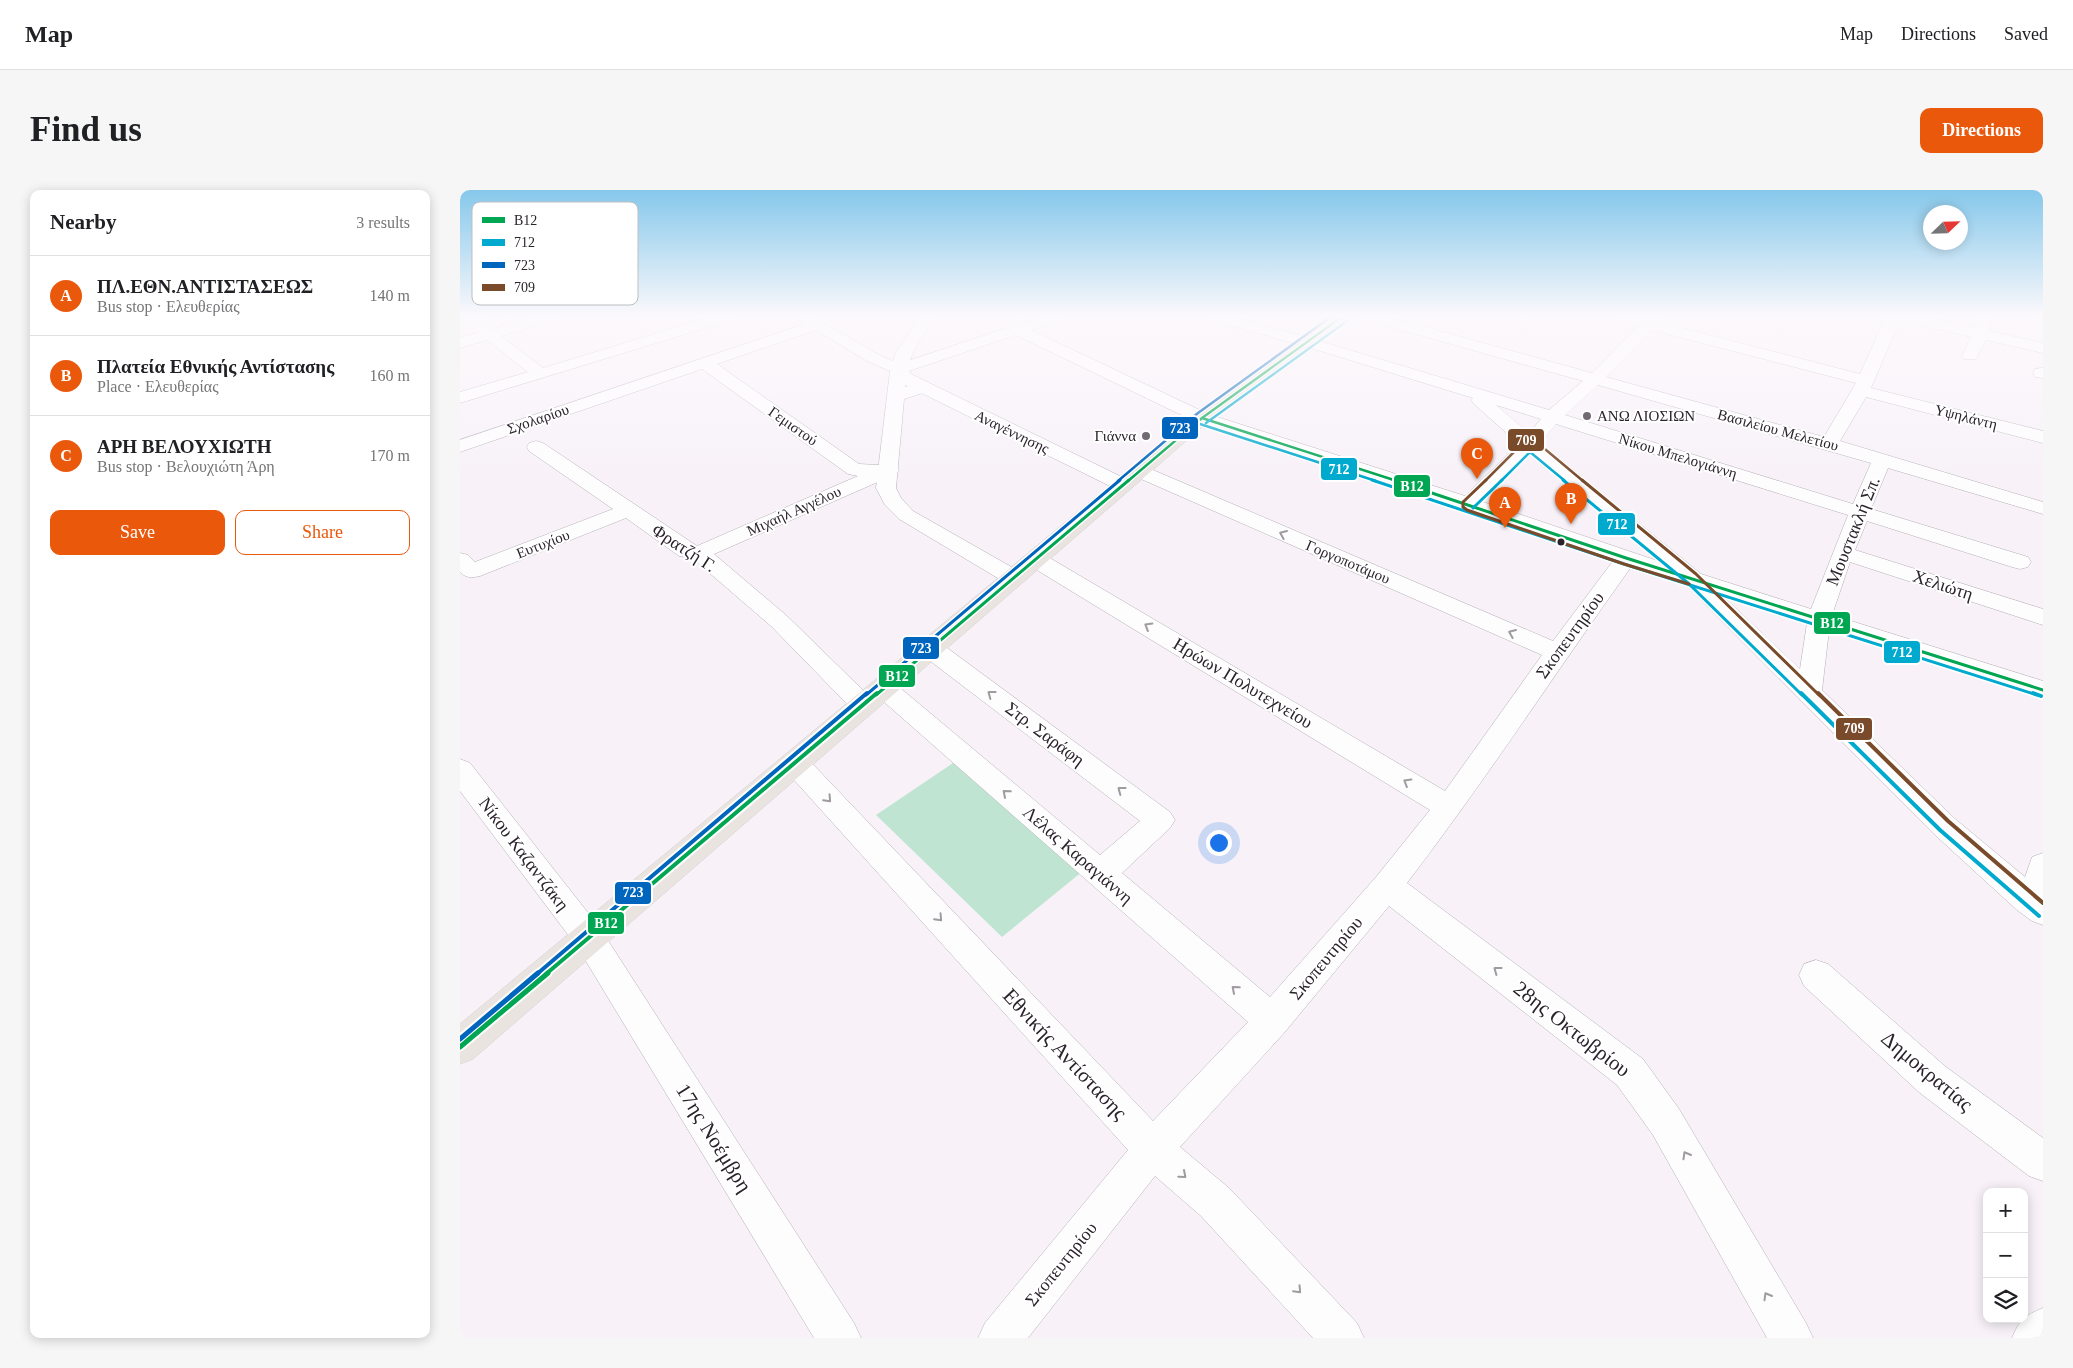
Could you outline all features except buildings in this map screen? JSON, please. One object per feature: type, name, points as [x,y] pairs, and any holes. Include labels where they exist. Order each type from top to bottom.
[{"type":"main road","points":[[460,1047],[1202,418],[1269,370]]},
{"type":"street","points":[[535,370],[541,374]]},
{"type":"street","points":[[460,398],[555,370]]},
{"type":"street","name":"Σχολαρίου","points":[[460,446],[685,370]]},
{"type":"street","name":"Γεμιστού","points":[[713,370],[855,470],[889,470]]},
{"type":"street","points":[[899,370],[886,488],[892,501],[906,515],[1014,578]]},
{"type":"street","name":"Αναγέννησης","points":[[900,370],[905,378],[923,387],[1131,478]]},
{"type":"street","points":[[1101,370],[1202,418],[1469,504],[1626,558],[2043,690]]},
{"type":"street","name":"Νίκου Μπελογιάννη","points":[[1398,370],[2020,562]]},
{"type":"street","name":"Βασιλείου Μελετίου","points":[[1561,370],[1882,459],[2043,508]]},
{"type":"street","points":[[1469,504],[1530,444],[1551,418],[1604,370]]},
{"type":"street","name":"Υψηλάντη","points":[[1813,370],[2043,437]]},
{"type":"street","points":[[1829,444],[1870,370]]},
{"type":"street","points":[[896,396],[923,387]]},
{"type":"street","points":[[1472,392],[1530,444],[1692,578],[1944,826],[2036,906]]},
{"type":"street","name":"Φρατζή Γ.","points":[[536,447],[687,551],[699,553],[779,621],[874,697]]},
{"type":"street","name":"Μουστακλή Σπ.","points":[[1809,692],[1819,618],[1843,553],[1882,459]]},
{"type":"street","name":"Μιχαήλ Αγγέλου","points":[[699,553],[889,470]]},
{"type":"street","name":"Γοργοποτάμου","points":[[1131,478],[1557,652]]},
{"type":"street","name":"Ευτυχίου","points":[[460,560],[472,571],[629,510]]},
{"type":"street","name":"Χελιώτη","points":[[1843,553],[2043,617]]},
{"type":"street","name":"Σκοπευτηρίου","points":[[1000,1338],[1153,1149],[1272,1021],[1387,886],[1449,807],[1557,652],[1626,558]]},
{"type":"street","name":"Ηρώων Πολυτεχνείου","points":[[1036,559],[1449,807]]},
{"type":"street","name":"Στρ. Σαράφη","points":[[930,648],[1160,820],[1100,874]]},
{"type":"street","name":"Λέλας Καραγιάννη","points":[[874,697],[1100,874],[1272,1021]]},
{"type":"street","name":"Εθνικής Αντίστασης","points":[[795,763],[1153,1149],[1215,1202],[1342,1338]]},
{"type":"street","name":"Νίκου Καζαντζάκη","points":[[460,770],[589,938]]},
{"type":"street","points":[[2036,906],[2043,866]]},
{"type":"street","name":"28ης Οκτωβρίου","points":[[1387,886],[1630,1072],[1666,1122],[1792,1338]]},
{"type":"street","name":"17ης Νοέμβρη","points":[[589,938],[839,1338]]},
{"type":"street","name":"Δημοκρατίας","points":[[1816,975],[1932,1080],[2043,1162]]},
{"type":"street","points":[[2034,1338],[2043,1330]]},
{"type":"green space","points":[[956,761],[1083,871],[1002,937],[876,815]]},
{"type":"transit line","name":"723","points":[[460,1039],[1198,413],[1258,370]]},
{"type":"transit line","name":"Β12","points":[[460,1047],[1202,418],[1269,370]]},
{"type":"transit line","name":"712","points":[[1206,423],[1280,370]]},
{"type":"transit line","name":"Β12","points":[[1202,418],[1469,504],[1626,558],[2043,690]]},
{"type":"transit line","name":"712","points":[[1200,424],[1467,510],[1624,564],[2041,696]]},
{"type":"transit line","name":"709","points":[[1689,584],[1624,564],[1467,510],[1463,507],[1463,502],[1526,440],[1533,439],[1696,574],[1948,821],[2043,903]]},
{"type":"transit line","name":"712","points":[[1473,508],[1530,452],[1688,583],[1940,830],[2039,916]]},
{"type":"place","name":"ΑΝΩ ΛΙΟΣΙΩΝ","points":[[1587,416]]},
{"type":"place","name":"Γιάννα","points":[[1146,436]]},
{"type":"place","name":"ΑΡΗ ΒΕΛΟΥΧΙΩΤΗ","points":[[1477,479]]},
{"type":"place","name":"Πλατεία Εθνικής Αντίστασης","points":[[1571,524]]},
{"type":"place","name":"ΠΛ.ΕΘΝ.ΑΝΤΙΣΤΑΣΕΩΣ","points":[[1505,528]]}]
